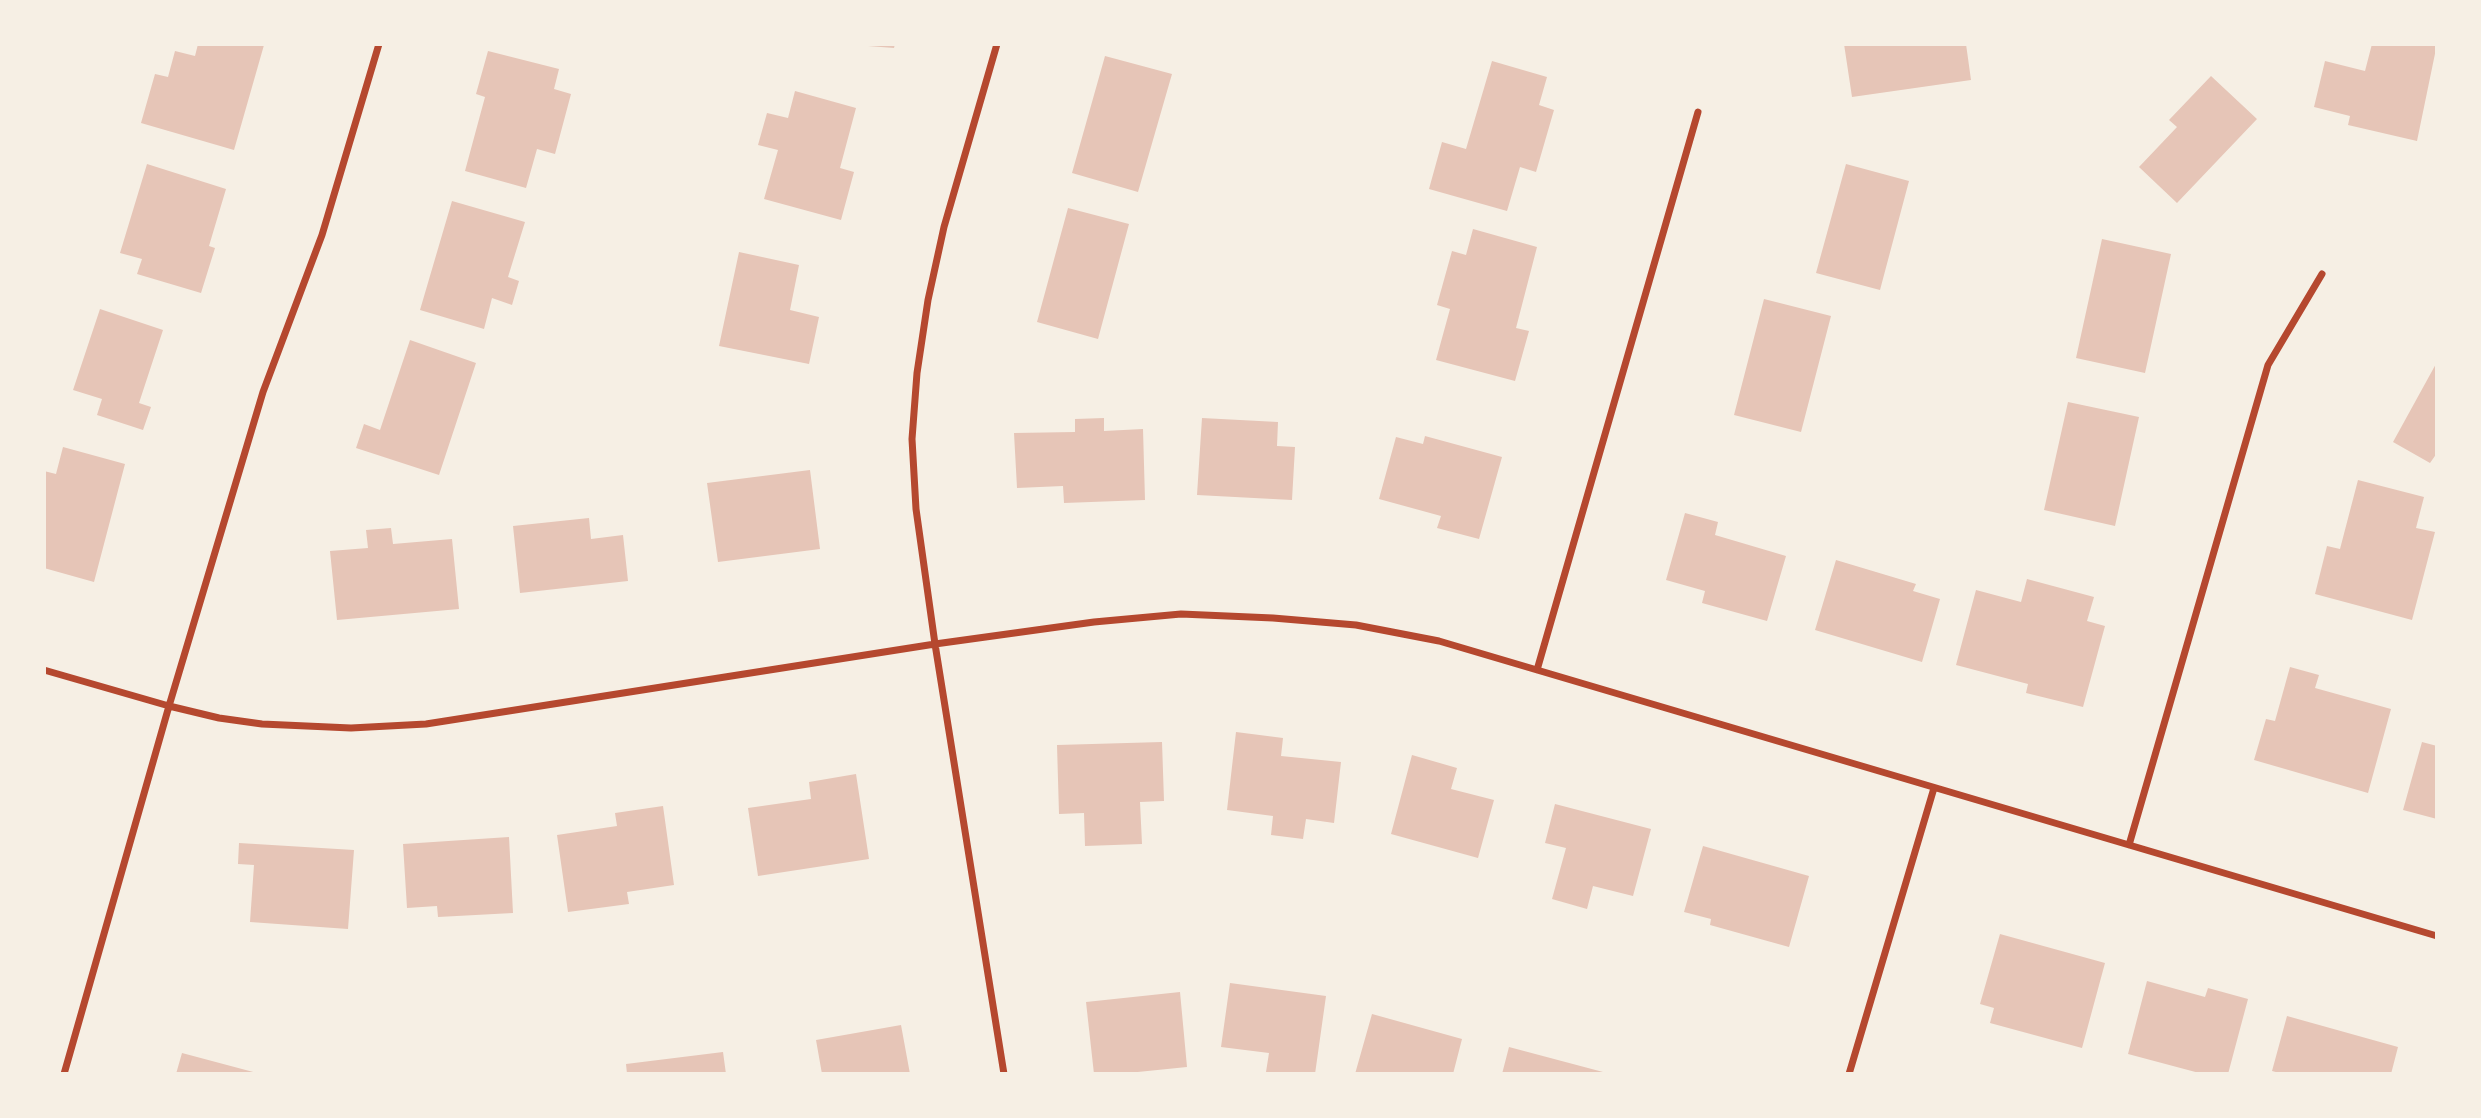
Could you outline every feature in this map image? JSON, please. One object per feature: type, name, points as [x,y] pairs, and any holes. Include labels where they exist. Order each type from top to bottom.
[{"type":"street","points":[[64,1074],[169,706],[263,392],[322,235],[379,44]]},
{"type":"street","points":[[997,44],[944,227],[928,300],[917,373],[912,439],[916,509],[935,644],[1004,1074]]},
{"type":"street","points":[[1537,670],[1698,112]]},
{"type":"street","points":[[2129,845],[2268,365],[2322,274]]},
{"type":"street","points":[[44,670],[219,718],[262,724],[351,728],[426,724],[935,644],[1094,622],[1181,614],[1356,625],[1415,637],[1537,670],[2437,936]]},
{"type":"street","points":[[1849,1074],[1934,788]]},
{"type":"building","points":[[198,44],[264,45],[234,150],[141,123],[155,74],[168,77],[175,51],[195,56]]},
{"type":"building","points":[[868,44],[895,44],[894,48]]},
{"type":"building","points":[[1844,44],[1966,44],[1971,80],[1852,97]]},
{"type":"building","points":[[2372,44],[2437,44],[2417,141],[2348,125],[2350,116],[2314,107],[2325,61],[2365,71]]},
{"type":"building","points":[[488,51],[559,69],[554,89],[571,94],[555,154],[537,149],[526,188],[465,171],[485,97],[476,94]]},
{"type":"building","points":[[1105,56],[1172,74],[1138,192],[1072,173]]},
{"type":"building","points":[[1492,61],[1547,77],[1539,105],[1554,110],[1536,172],[1520,167],[1507,211],[1429,189],[1442,142],[1466,149]]},
{"type":"building","points":[[2211,76],[2257,119],[2177,203],[2139,167],[2177,127],[2169,120]]},
{"type":"building","points":[[795,91],[856,108],[840,168],[854,172],[841,220],[764,199],[778,150],[758,145],[767,113],[788,118]]},
{"type":"building","points":[[147,164],[226,189],[209,246],[215,248],[201,293],[137,274],[142,259],[120,253]]},
{"type":"building","points":[[1846,164],[1909,181],[1880,290],[1816,273]]},
{"type":"building","points":[[452,201],[525,222],[508,277],[519,281],[512,305],[492,298],[484,329],[420,310]]},
{"type":"building","points":[[1068,208],[1129,224],[1098,339],[1037,322]]},
{"type":"building","points":[[1473,229],[1537,247],[1516,328],[1529,331],[1515,381],[1436,360],[1450,309],[1437,305],[1452,251],[1466,255]]},
{"type":"building","points":[[2102,239],[2171,254],[2145,373],[2076,358]]},
{"type":"building","points":[[739,252],[799,265],[790,310],[819,317],[809,364],[719,346]]},
{"type":"building","points":[[1764,299],[1831,316],[1801,432],[1734,415]]},
{"type":"building","points":[[100,309],[163,330],[139,403],[151,407],[143,430],[97,415],[102,399],[73,390]]},
{"type":"building","points":[[410,340],[476,363],[439,475],[356,448],[364,424],[380,430]]},
{"type":"building","points":[[2437,362],[2437,453],[2430,463],[2393,442]]},
{"type":"building","points":[[2068,402],[2139,417],[2115,526],[2044,510]]},
{"type":"building","points":[[1104,418],[1104,431],[1143,429],[1145,500],[1064,503],[1063,486],[1017,488],[1014,433],[1075,432],[1075,419]]},
{"type":"building","points":[[1202,418],[1278,422],[1277,446],[1295,447],[1292,500],[1197,495]]},
{"type":"building","points":[[1425,436],[1502,457],[1479,539],[1437,528],[1441,516],[1379,499],[1396,437],[1423,444]]},
{"type":"building","points":[[63,447],[125,464],[94,582],[44,568],[44,471],[56,474]]},
{"type":"building","points":[[810,470],[820,549],[718,562],[707,483]]},
{"type":"building","points":[[2358,480],[2424,497],[2416,528],[2435,532],[2412,620],[2315,594],[2327,546],[2340,549]]},
{"type":"building","points":[[1685,513],[1718,522],[1715,535],[1786,556],[1767,621],[1702,603],[1705,591],[1666,580]]},
{"type":"building","points":[[589,518],[591,539],[623,535],[628,581],[520,593],[513,526]]},
{"type":"building","points":[[391,528],[393,544],[452,539],[459,609],[337,620],[330,551],[368,548],[366,530]]},
{"type":"building","points":[[1836,560],[1916,584],[1913,591],[1940,599],[1922,662],[1815,630]]},
{"type":"building","points":[[2027,579],[2094,597],[2087,621],[2105,626],[2083,707],[2026,693],[2028,684],[1956,665],[1976,590],[2021,602]]},
{"type":"building","points":[[2290,667],[2319,675],[2315,688],[2391,709],[2368,793],[2254,760],[2266,719],[2275,721]]},
{"type":"building","points":[[1236,732],[1283,738],[1281,756],[1341,762],[1334,823],[1306,819],[1303,839],[1271,835],[1273,816],[1227,810]]},
{"type":"building","points":[[1162,742],[1164,801],[1140,802],[1142,844],[1085,846],[1084,813],[1059,814],[1057,745]]},
{"type":"building","points":[[2422,742],[2437,746],[2437,819],[2403,810]]},
{"type":"building","points":[[1412,755],[1457,768],[1451,789],[1494,800],[1478,858],[1391,834]]},
{"type":"building","points":[[856,774],[869,859],[758,876],[748,808],[811,799],[809,782]]},
{"type":"building","points":[[1555,804],[1651,829],[1633,896],[1593,886],[1587,909],[1552,899],[1566,848],[1545,843]]},
{"type":"building","points":[[663,806],[674,885],[627,892],[629,904],[568,912],[557,835],[617,826],[615,813]]},
{"type":"building","points":[[509,837],[513,913],[438,917],[437,906],[407,908],[403,844]]},
{"type":"building","points":[[239,843],[354,850],[348,929],[250,922],[254,865],[238,864]]},
{"type":"building","points":[[1703,846],[1809,876],[1789,947],[1710,925],[1711,919],[1684,912]]},
{"type":"building","points":[[2000,934],[2105,963],[2082,1048],[1990,1023],[1994,1008],[1980,1004]]},
{"type":"building","points":[[2147,981],[2205,997],[2208,988],[2248,999],[2228,1074],[2203,1074],[2128,1054]]},
{"type":"building","points":[[1230,983],[1326,996],[1315,1074],[1266,1072],[1269,1053],[1221,1047]]},
{"type":"building","points":[[1180,992],[1187,1067],[1094,1074],[1086,1002]]},
{"type":"building","points":[[1372,1014],[1462,1039],[1453,1074],[1355,1074]]},
{"type":"building","points":[[2287,1016],[2398,1047],[2391,1074],[2283,1074],[2272,1071]]},
{"type":"building","points":[[901,1025],[910,1074],[822,1074],[816,1040]]},
{"type":"building","points":[[1509,1047],[1603,1072],[1502,1074]]},
{"type":"building","points":[[723,1052],[726,1074],[627,1074],[626,1064]]},
{"type":"building","points":[[182,1053],[257,1073],[257,1074],[176,1074]]}]
